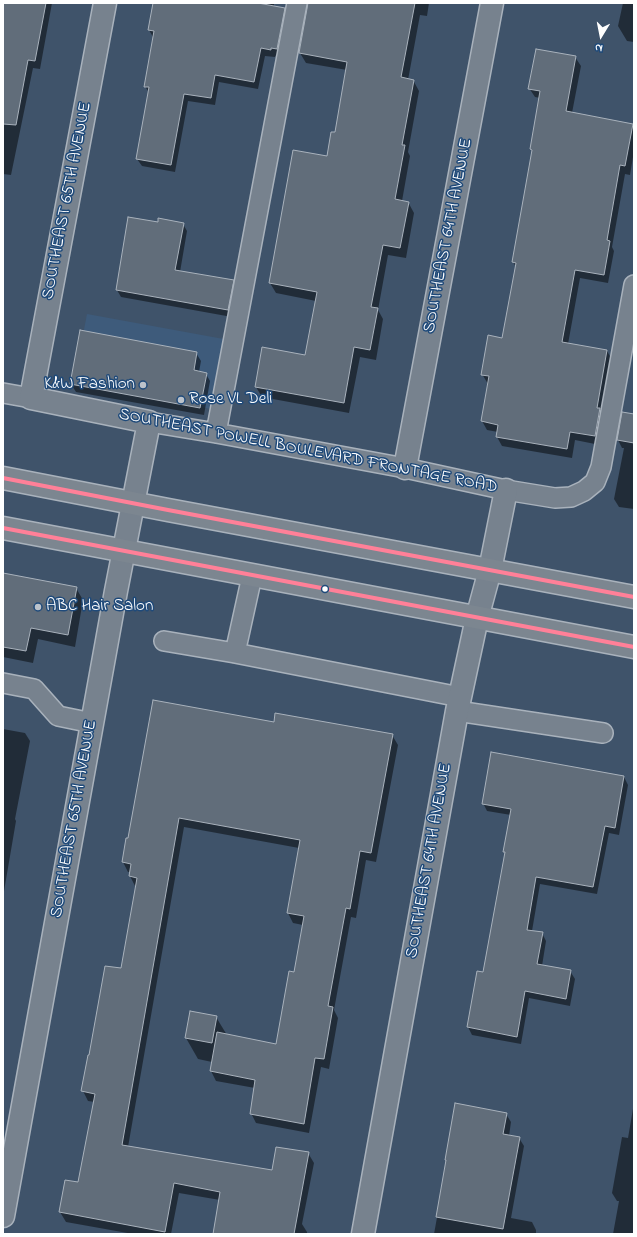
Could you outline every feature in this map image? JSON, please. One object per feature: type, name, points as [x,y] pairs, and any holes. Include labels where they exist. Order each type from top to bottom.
[{"type":"main road","points":[[3,478],[634,597]]},
{"type":"main road","points":[[3,528],[634,647]]},
{"type":"street","name":"SOUTHEAST 65TH AVENUE","points":[[31,398],[105,3]]},
{"type":"street","name":"SOUTHEAST 64TH AVENUE","points":[[405,468],[492,3]]},
{"type":"street","name":"SOUTHEAST POWELL BOULEVARD FRONTAGE ROAD","points":[[31,398],[149,422]]},
{"type":"street","name":"SOUTHEAST 65TH AVENUE","points":[[3,1216],[92,723],[149,422]]},
{"type":"street","name":"SOUTHEAST 64TH AVENUE","points":[[364,1234],[459,704],[477,618],[490,570],[506,490]]},
{"type":"lane","points":[[216,433],[297,3]]},
{"type":"lane","name":"SOUTHEAST POWELL BOULEVARD FRONTAGE ROAD","points":[[149,422],[405,468],[506,490],[555,498],[571,497],[584,491],[594,482],[601,467],[634,285]]},
{"type":"lane","name":"SOUTHEAST POWELL BOULEVARD FRONTAGE ROAD","points":[[3,393],[31,398]]},
{"type":"lane","points":[[235,653],[252,576]]},
{"type":"lane","points":[[164,641],[235,653],[459,704],[603,733]]},
{"type":"lane","points":[[3,683],[34,689],[58,716],[92,723]]},
{"type":"shaded area","points":[[87,314],[229,340],[216,410],[74,382]]},
{"type":"building","points":[[3,3],[46,3],[35,61],[28,60],[16,125],[3,124]]},
{"type":"building","points":[[153,3],[258,3],[285,8],[277,49],[271,48],[271,50],[261,48],[254,82],[215,75],[211,98],[184,94],[171,165],[136,159],[149,87],[144,87],[154,31],[148,30]]},
{"type":"building","points":[[308,3],[415,3],[401,77],[414,80],[402,145],[405,145],[395,199],[409,202],[400,248],[383,245],[371,307],[378,308],[370,350],[354,347],[344,403],[255,387],[262,347],[305,355],[317,292],[269,283],[293,150],[327,156],[331,132],[335,132],[347,62],[299,53]]},
{"type":"building","points":[[536,49],[576,56],[566,111],[633,124],[625,166],[620,165],[607,240],[610,241],[604,275],[575,270],[562,342],[607,350],[597,408],[600,408],[595,436],[570,432],[567,449],[496,437],[498,425],[481,421],[489,376],[481,375],[488,335],[502,338],[516,263],[512,262],[532,150],[530,149],[540,91],[528,89]]},
{"type":"building","points":[[128,217],[158,222],[158,218],[184,223],[175,270],[234,280],[228,310],[116,290]]},
{"type":"building","points":[[80,330],[197,352],[194,370],[207,373],[200,408],[70,384]]},
{"type":"building","points":[[622,412],[634,414],[634,443],[617,440]]},
{"type":"building","name":"ABC Hair Salon","points":[[3,573],[77,587],[68,635],[31,628],[26,651],[3,647]]},
{"type":"building","points":[[153,700],[274,722],[275,713],[393,734],[371,853],[360,851],[350,909],[346,908],[328,1006],[333,1007],[324,1059],[315,1058],[304,1124],[250,1114],[255,1080],[210,1071],[217,1032],[276,1044],[289,971],[294,972],[304,916],[287,913],[300,840],[179,818],[122,1145],[272,1170],[276,1147],[309,1152],[294,1234],[213,1234],[220,1192],[174,1183],[165,1232],[59,1212],[65,1180],[78,1182],[95,1094],[81,1091],[105,966],[121,968],[137,878],[129,876],[131,864],[122,862],[126,838],[128,838]]},
{"type":"building","points":[[491,752],[624,776],[615,828],[605,826],[593,887],[536,877],[527,930],[543,932],[537,964],[571,970],[566,999],[525,991],[517,1037],[467,1027],[477,971],[483,972],[505,852],[503,852],[511,809],[482,804]]},
{"type":"building","points":[[190,1011],[217,1016],[212,1043],[185,1038]]},
{"type":"building","points":[[455,1103],[507,1113],[503,1134],[520,1137],[503,1229],[436,1217]]},
{"type":"transit line","points":[[3,478],[634,597]]},
{"type":"transit line","points":[[3,528],[634,647]]},
{"type":"place","name":"K&W Fashion","points":[[143,385]]},
{"type":"place","name":"Rose VL Deli","points":[[181,400]]},
{"type":"place","name":"ABC Hair Salon","points":[[38,607]]}]
